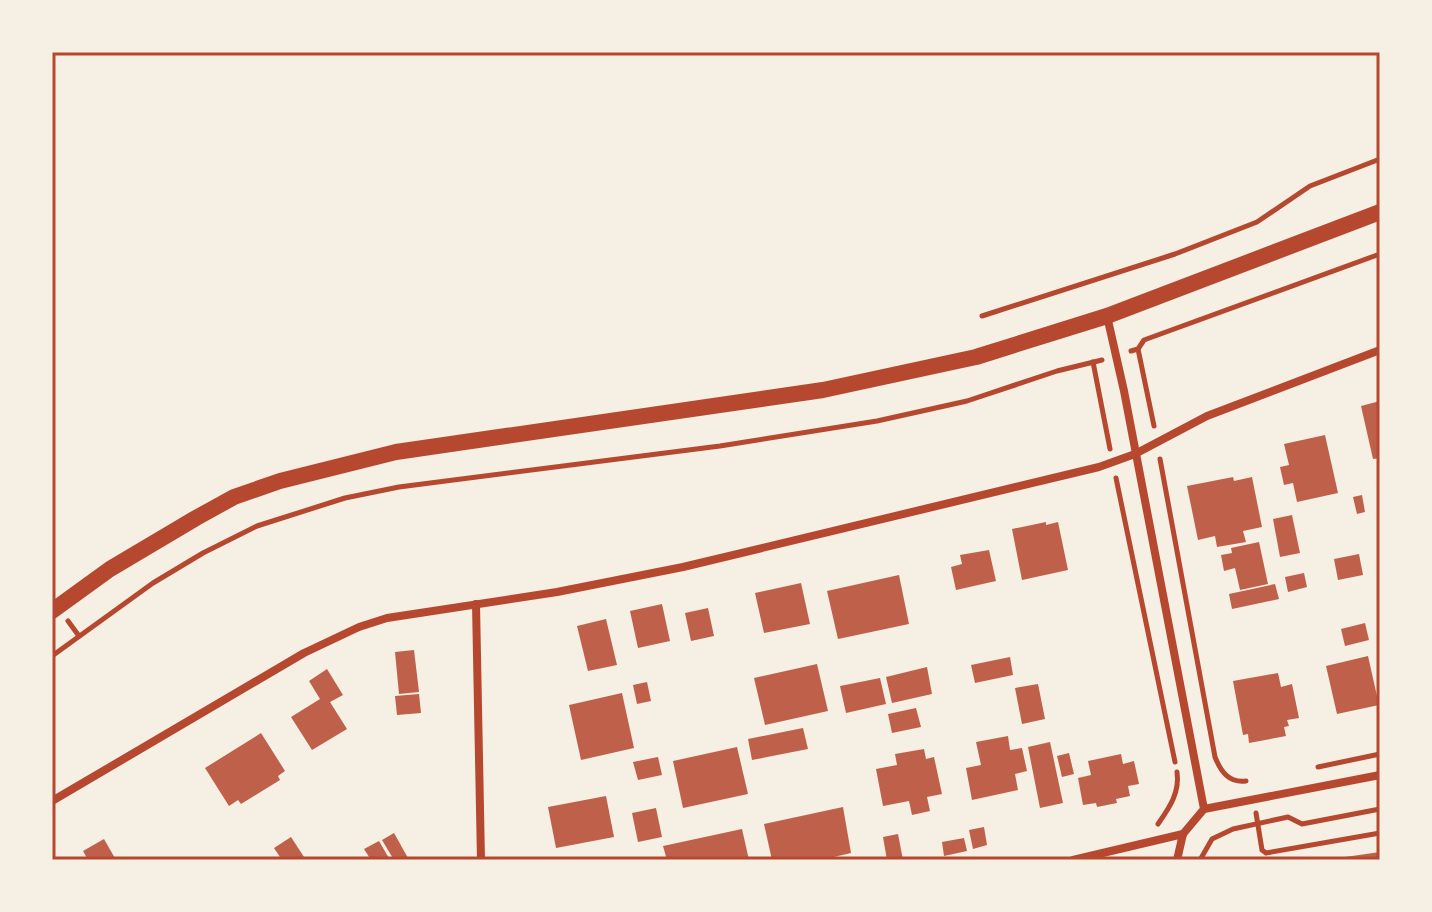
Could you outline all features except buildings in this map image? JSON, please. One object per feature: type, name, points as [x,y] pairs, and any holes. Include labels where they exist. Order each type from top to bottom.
[{"type":"main road","points":[[52,611],[110,569],[234,497],[325,468],[465,441],[854,384],[976,357],[1107,316],[1380,212]]},
{"type":"street","points":[[1107,316],[1204,809]]},
{"type":"street","points":[[52,801],[331,639],[387,618],[557,592],[683,567],[1113,462],[1135,454],[1207,416],[1380,350]]},
{"type":"street","points":[[476,604],[481,860]]},
{"type":"street","points":[[1177,860],[1183,834],[1204,809],[1380,775]]},
{"type":"street","points":[[1073,860],[1183,834]]},
{"type":"path","points":[[982,316],[1101,279],[1230,233],[1257,222],[1310,186],[1380,159]]},
{"type":"path","points":[[52,656],[118,606],[203,553],[257,526],[345,498],[399,487],[720,446],[877,421],[967,401],[1057,371],[1138,349],[1144,340],[1380,254]]},
{"type":"path","points":[[1138,349],[1215,757],[1219,769],[1227,776],[1237,782],[1250,781]]},
{"type":"path","points":[[1093,362],[1178,778],[1171,806],[1158,822]]},
{"type":"path","points":[[1200,860],[1212,839],[1233,829],[1288,817],[1302,824],[1380,809]]},
{"type":"path","points":[[1260,838],[1262,850],[1266,853],[1380,833]]}]
